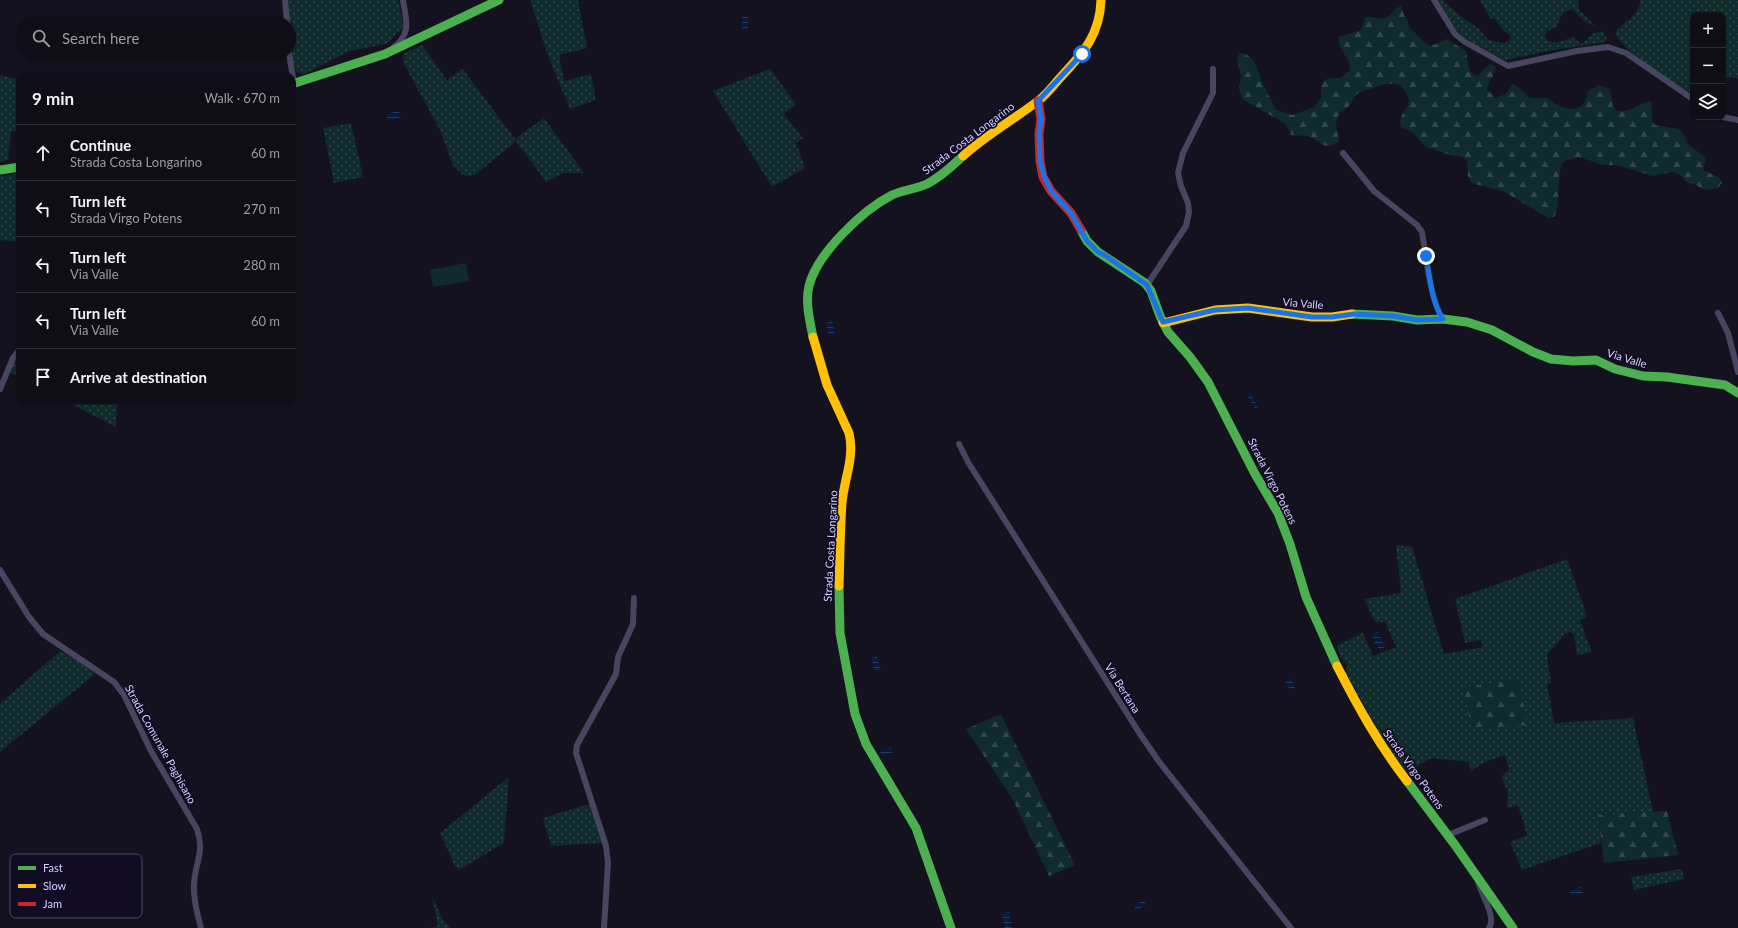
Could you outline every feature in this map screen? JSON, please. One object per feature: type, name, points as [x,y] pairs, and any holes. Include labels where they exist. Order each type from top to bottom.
[{"type":"street","points":[[286,0],[287,16]]},
{"type":"street","points":[[385,54],[402,40],[407,32],[403,0]]},
{"type":"street","points":[[296,83],[385,54],[499,0]]},
{"type":"street","name":"Strada Costa Longarino","points":[[951,928],[916,828],[866,744],[854,714],[840,633],[839,594],[842,502],[851,454],[851,441],[849,433],[826,383],[810,318],[807,300],[809,286],[818,265],[836,242],[870,211],[888,197],[919,188],[934,180],[984,138],[1038,101],[1082,54],[1095,34],[1100,20],[1101,0]]},
{"type":"street","points":[[1434,0],[1455,34],[1465,42],[1508,66],[1577,51],[1608,47],[1626,53],[1690,97]]},
{"type":"street","points":[[290,60],[291,72]]},
{"type":"street","points":[[1038,101],[1041,119],[1039,134],[1040,161],[1044,176],[1051,191],[1071,213],[1087,241],[1098,252],[1147,285],[1186,226],[1189,212],[1188,203],[1181,186],[1178,173],[1183,153],[1213,93],[1213,69]]},
{"type":"street","points":[[1726,118],[1738,120]]},
{"type":"street","points":[[1343,153],[1374,191],[1417,225],[1422,232],[1433,293],[1438,312],[1443,319]]},
{"type":"street","points":[[0,170],[16,168]]},
{"type":"street","name":"Strada Virgo Potens","points":[[1147,285],[1168,332],[1190,357],[1208,382],[1255,474],[1278,513],[1290,544],[1306,597],[1329,651],[1364,718],[1392,763],[1448,835],[1513,928]]},
{"type":"street","name":"Via Valle","points":[[1163,322],[1215,310],[1248,308],[1312,317],[1332,317],[1354,314],[1393,316],[1417,320],[1443,319],[1467,322],[1492,330],[1533,352],[1551,359],[1573,361],[1596,360],[1615,369],[1643,376],[1667,377],[1725,385],[1738,393]]},
{"type":"street","points":[[1718,313],[1730,340],[1738,372]]},
{"type":"street","points":[[0,389],[16,354]]},
{"type":"street","name":"Via Bertana","points":[[958,444],[1140,734],[1160,763],[1291,928]]},
{"type":"street","name":"Strada Comunale Paghisano","points":[[0,570],[29,617],[43,634],[114,682],[124,695],[151,751],[196,829],[200,840],[200,855],[194,883],[194,902],[201,928]]},
{"type":"street","points":[[604,928],[608,864],[606,846],[576,753],[577,746],[616,674],[618,656],[633,624],[634,598]]},
{"type":"street","points":[[1448,835],[1485,820]]},
{"type":"street","points":[[1477,876],[1480,892],[1492,916],[1492,922],[1489,928]]},
{"type":"green space","points":[[287,0],[398,0],[403,24],[402,29],[386,44],[349,51],[303,75],[297,72],[293,65],[293,60],[296,60],[296,16],[288,16]]},
{"type":"green space","points":[[530,0],[578,0],[587,48],[559,55],[564,81],[591,74],[596,100],[570,109],[548,56]]},
{"type":"green space","points":[[1437,0],[1443,0],[1459,15],[1478,28],[1487,39],[1505,43],[1510,40],[1511,37],[1501,28],[1496,20],[1490,18],[1480,0],[1578,0],[1579,10],[1595,26],[1585,22],[1572,9],[1562,16],[1557,27],[1547,31],[1545,36],[1547,40],[1550,42],[1558,42],[1573,37],[1580,43],[1583,43],[1592,34],[1603,31],[1607,38],[1605,42],[1548,51],[1505,60],[1466,39],[1457,31]]},
{"type":"green space","points":[[1641,0],[1738,0],[1738,79],[1733,77],[1726,78],[1726,12],[1690,12],[1690,92],[1662,75],[1627,49],[1619,40],[1615,33],[1632,17]]},
{"type":"green space","points":[[1401,6],[1408,21],[1409,27],[1425,43],[1431,46],[1447,39],[1466,51],[1469,69],[1472,74],[1478,76],[1491,64],[1496,67],[1487,89],[1495,98],[1506,94],[1512,84],[1517,86],[1530,98],[1548,98],[1560,106],[1570,109],[1580,107],[1586,99],[1588,91],[1599,85],[1610,89],[1613,107],[1617,111],[1626,111],[1651,101],[1652,120],[1655,125],[1678,129],[1683,133],[1688,144],[1706,158],[1703,170],[1718,177],[1722,182],[1718,188],[1705,190],[1694,184],[1688,183],[1679,174],[1672,172],[1653,176],[1616,165],[1603,165],[1579,157],[1567,160],[1562,164],[1559,177],[1556,212],[1554,217],[1548,218],[1505,192],[1471,183],[1468,176],[1467,161],[1463,157],[1450,155],[1426,147],[1413,133],[1401,127],[1401,117],[1409,103],[1409,99],[1407,94],[1399,85],[1385,84],[1356,95],[1350,105],[1338,116],[1336,124],[1339,142],[1330,146],[1324,145],[1310,137],[1291,135],[1286,124],[1242,99],[1239,88],[1241,76],[1237,58],[1240,53],[1246,54],[1254,61],[1263,84],[1276,110],[1293,115],[1314,107],[1321,98],[1321,86],[1324,81],[1329,78],[1341,78],[1350,70],[1349,62],[1340,46],[1339,37],[1361,30],[1365,18],[1385,18],[1389,16],[1396,8]]},
{"type":"green space","points":[[422,45],[447,80],[463,69],[515,139],[544,118],[584,173],[563,173],[546,182],[516,141],[475,175],[463,175],[453,165],[440,130],[403,62],[404,53]]},
{"type":"green space","points":[[770,69],[796,104],[784,114],[803,138],[796,143],[805,168],[772,187],[713,91]]},
{"type":"green space","points":[[0,75],[16,79],[16,132],[11,131],[8,160],[0,162]]},
{"type":"green space","points":[[351,123],[363,177],[334,183],[323,128]]},
{"type":"green space","points":[[16,174],[16,242],[0,240],[0,176]]},
{"type":"green space","points":[[466,263],[469,281],[433,287],[430,270]]},
{"type":"green space","points":[[16,360],[16,375],[10,372]]},
{"type":"green space","points":[[72,404],[117,404],[116,427]]},
{"type":"green space","points":[[1396,545],[1412,547],[1444,654],[1483,647],[1481,640],[1465,643],[1455,599],[1567,559],[1587,616],[1580,621],[1592,652],[1577,655],[1574,635],[1570,632],[1565,634],[1547,655],[1551,683],[1547,684],[1554,723],[1633,718],[1653,812],[1598,815],[1601,843],[1522,870],[1510,842],[1527,835],[1518,805],[1507,808],[1508,792],[1501,777],[1509,769],[1505,755],[1485,762],[1471,771],[1469,762],[1432,758],[1404,773],[1390,752],[1345,672],[1347,665],[1340,656],[1338,650],[1338,645],[1363,633],[1373,656],[1396,647],[1385,622],[1375,622],[1364,599],[1401,593]]},
{"type":"green space","points":[[60,651],[77,660],[95,674],[0,752],[0,704]]},
{"type":"green space","points":[[1519,679],[1527,725],[1472,729],[1463,687]]},
{"type":"green space","points":[[1001,714],[1075,865],[1049,876],[1013,800],[966,729]]},
{"type":"green space","points":[[509,777],[504,843],[459,870],[454,864],[440,833]]},
{"type":"green space","points":[[589,804],[602,843],[551,846],[543,818]]},
{"type":"green space","points":[[1667,811],[1678,855],[1604,863],[1598,815]]},
{"type":"green space","points":[[1682,869],[1684,879],[1634,890],[1631,877]]},
{"type":"green space","points":[[432,896],[442,918],[450,928],[428,928],[438,926]]},
{"type":"water","points":[[742,17],[748,17],[748,30],[742,30]]},
{"type":"water","points":[[399,111],[401,117],[388,121],[386,114]]},
{"type":"water","points":[[832,322],[835,335],[829,336],[826,323]]},
{"type":"water","points":[[1250,393],[1258,407],[1255,409],[1247,395]]},
{"type":"water","points":[[1378,632],[1384,644],[1386,644],[1385,647],[1380,650],[1375,644],[1372,635]]},
{"type":"water","points":[[877,657],[881,670],[875,671],[871,658]]},
{"type":"water","points":[[1290,678],[1295,688],[1290,690],[1285,681]]},
{"type":"water","points":[[891,747],[893,752],[883,757],[880,752]]},
{"type":"water","points":[[1581,887],[1583,893],[1572,897],[1570,895],[1570,891]]},
{"type":"water","points":[[1143,901],[1146,903],[1145,906],[1136,910],[1134,905]]},
{"type":"water","points":[[1009,912],[1012,928],[1005,928],[1002,914]]},
{"type":"traffic: fast","points":[[296,83],[385,54],[499,0]]},
{"type":"traffic: fast","points":[[813,337],[809,318],[809,286],[821,260],[831,247],[855,222],[880,202],[896,193],[923,186],[937,178],[963,156]]},
{"type":"traffic: fast","points":[[0,170],[16,168]]},
{"type":"traffic: fast","points":[[1081,230],[1087,241],[1098,252],[1145,283],[1151,291],[1160,316],[1168,332],[1190,357],[1208,382],[1255,474],[1278,513],[1290,544],[1306,597],[1337,666]]},
{"type":"traffic: fast","points":[[1352,314],[1393,316],[1417,320],[1443,319],[1467,322],[1492,330],[1533,352],[1551,359],[1573,361],[1596,360],[1615,369],[1643,376],[1667,377],[1725,385],[1738,393]]},
{"type":"traffic: fast","points":[[839,586],[840,633],[855,714],[866,744],[916,828],[951,928]]},
{"type":"traffic: fast","points":[[1407,781],[1455,845],[1513,928]]},
{"type":"traffic: slow","points":[[963,156],[981,141],[1041,99],[1049,91],[1088,44],[1097,24],[1101,0]]},
{"type":"traffic: slow","points":[[1163,323],[1215,310],[1248,308],[1312,317],[1332,317],[1352,314]]},
{"type":"traffic: slow","points":[[813,337],[827,385],[849,433],[851,442],[850,459],[842,503],[839,586]]},
{"type":"traffic: slow","points":[[1337,666],[1369,725],[1387,754],[1407,781]]},
{"type":"traffic: jam","points":[[1038,101],[1041,119],[1039,134],[1040,161],[1043,177],[1051,191],[1071,213],[1081,230]]},
{"type":"route","points":[[1082,54],[1038,101],[1041,119],[1038,148],[1044,176],[1051,191],[1071,213],[1087,241],[1098,252],[1147,285],[1151,291],[1163,322],[1215,310],[1248,308],[1312,317],[1378,314],[1417,320],[1443,319],[1438,312],[1426,256]]}]
